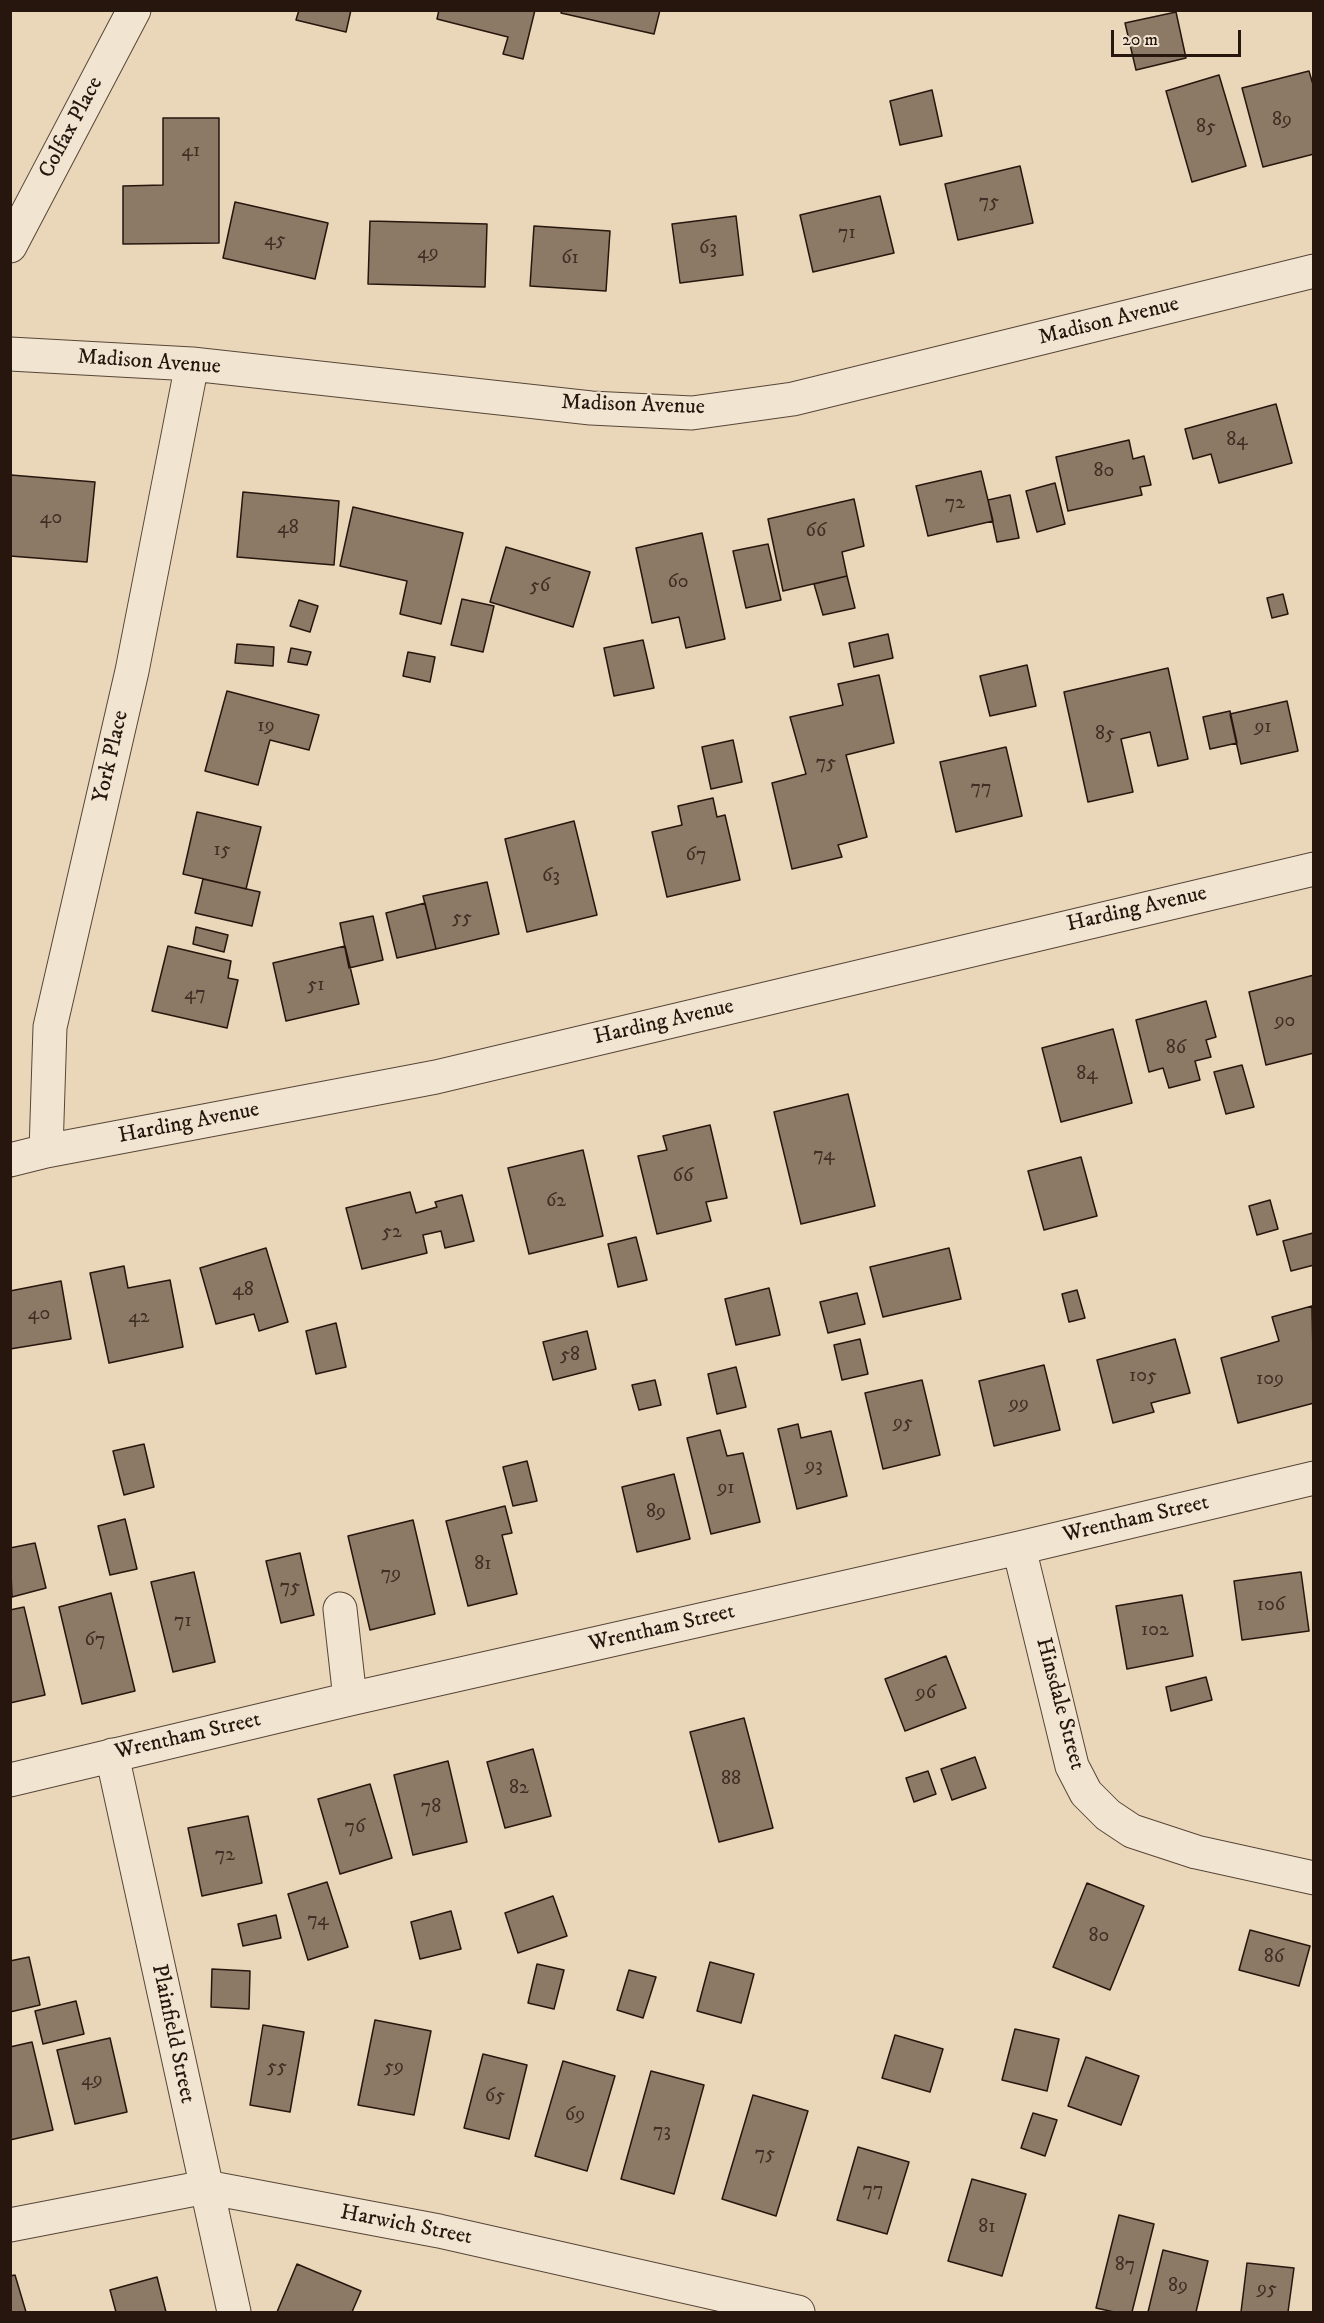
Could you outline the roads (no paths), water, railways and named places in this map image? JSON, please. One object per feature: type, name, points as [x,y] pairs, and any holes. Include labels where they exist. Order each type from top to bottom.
[{"type":"street","name":"Colfax Place","points":[[10,246],[134,10]]},
{"type":"street","name":"Madison Avenue","points":[[10,354],[192,364],[591,408],[692,413],[793,399],[1314,271]]},
{"type":"street","name":"York Place","points":[[46,1151],[50,1027],[132,671],[192,364]]},
{"type":"street","name":"Harding Avenue","points":[[10,1160],[46,1151],[436,1077],[1314,868]]},
{"type":"street","name":"Wrentham Street","points":[[10,1780],[350,1699],[1019,1548],[1314,1478]]},
{"type":"street","name":"Hinsdale Street","points":[[1019,1548],[1072,1766],[1086,1793],[1108,1815],[1132,1831],[1196,1852],[1314,1878]]},
{"type":"street","points":[[340,1609],[350,1699]]},
{"type":"street","name":"Plainfield Street","points":[[112,1755],[234,2313]]},
{"type":"street","name":"Harwich Street","points":[[10,2225],[206,2187],[439,2231],[798,2313]]}]
